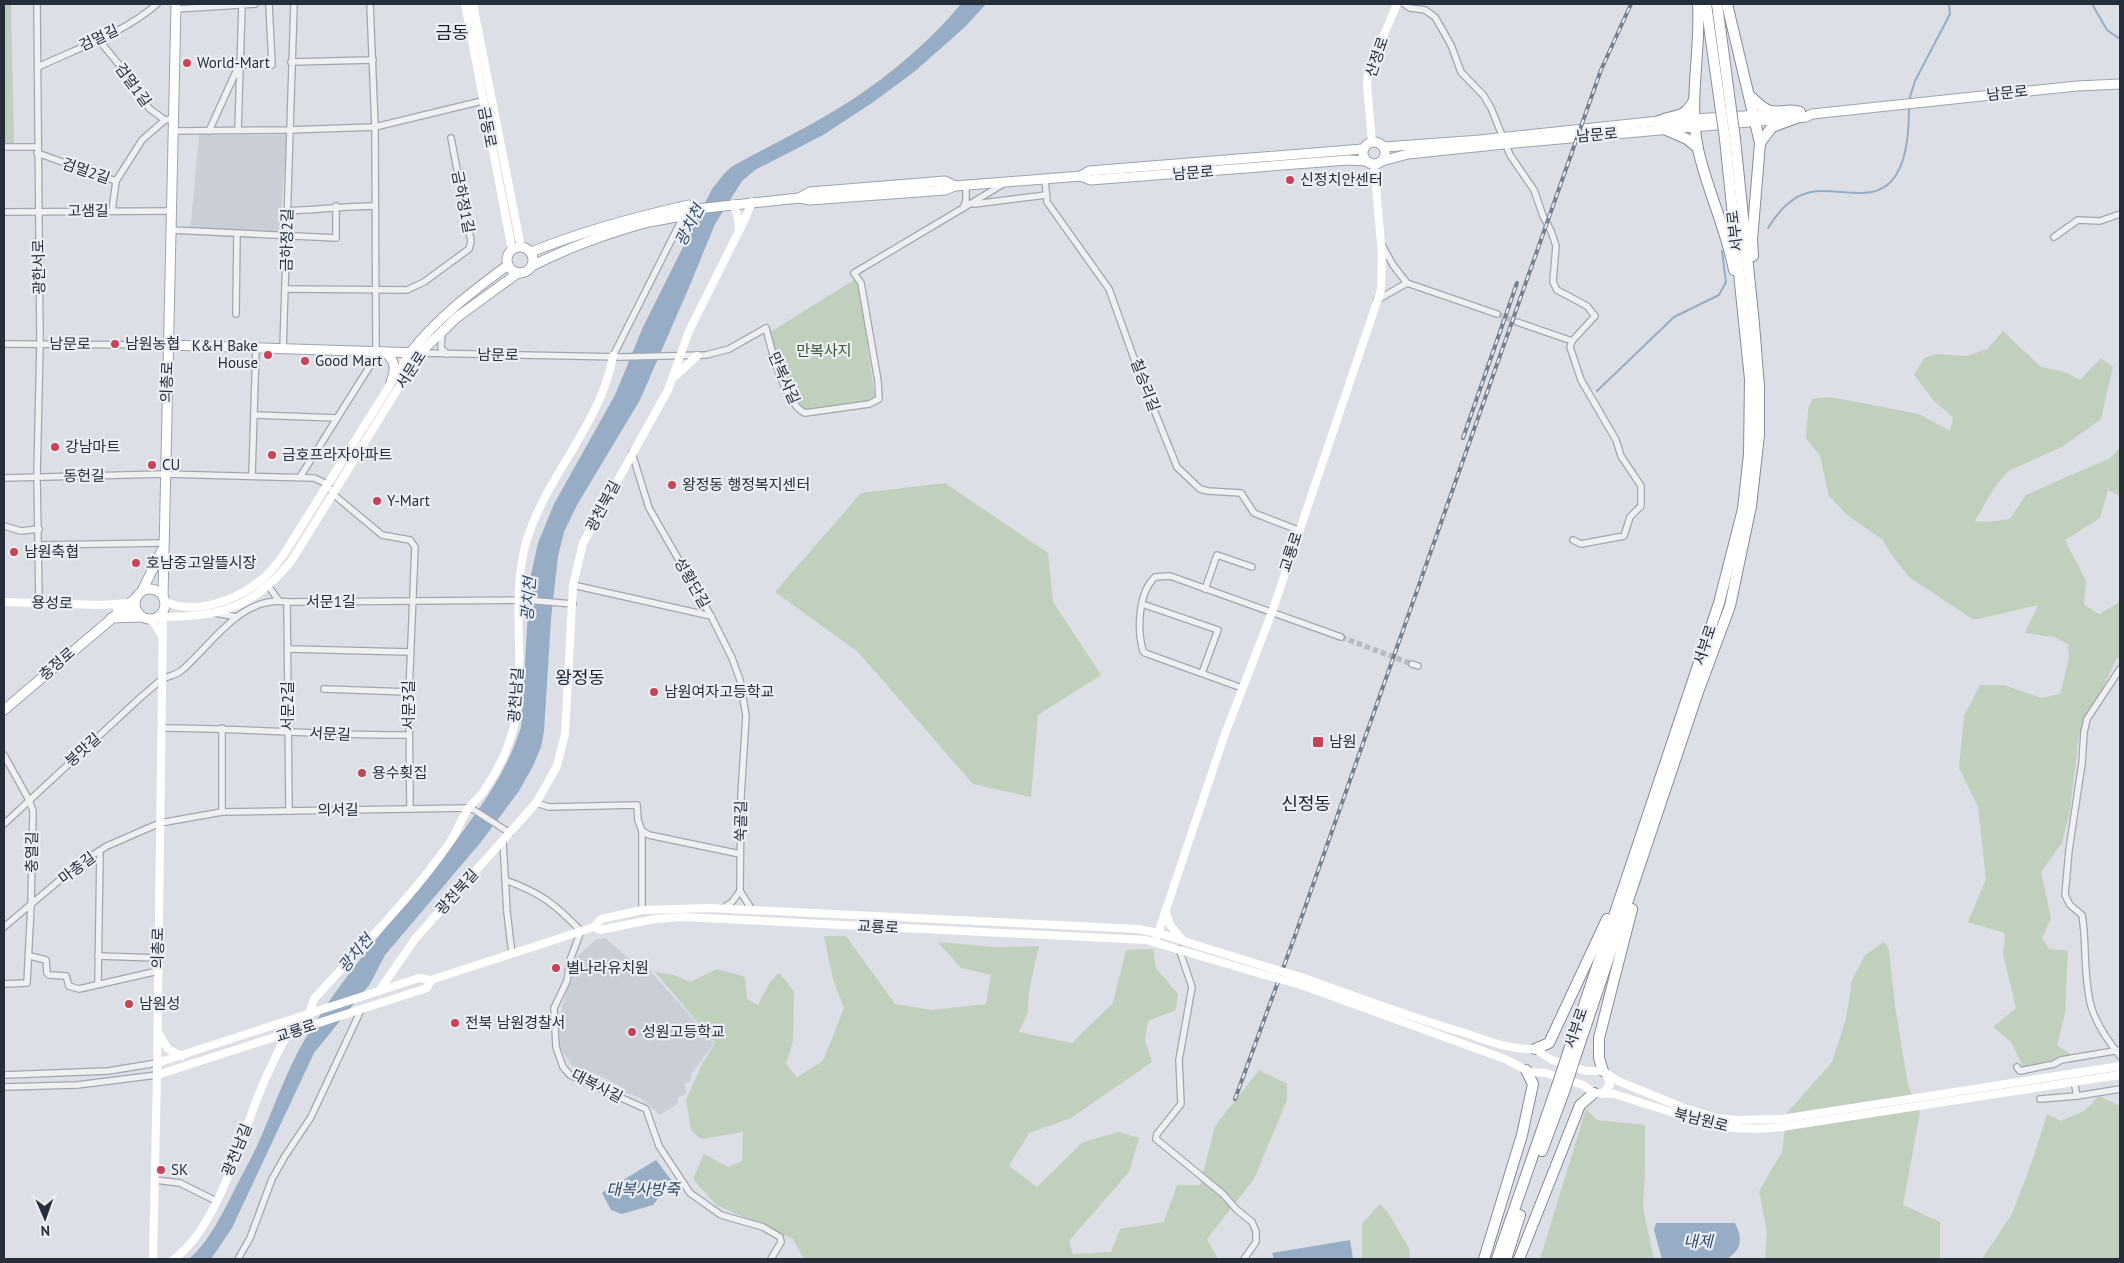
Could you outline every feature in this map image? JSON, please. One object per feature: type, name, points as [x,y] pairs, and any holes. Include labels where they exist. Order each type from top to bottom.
[{"type":"highway","points":[[1698,4],[1695,99],[1698,148],[1730,251],[1750,325]]},
{"type":"highway","name":"서부로","points":[[1496,1259],[1572,1054],[1652,817],[1730,606],[1751,506],[1759,434],[1759,387],[1750,325],[1730,139],[1706,4]]},
{"type":"highway","name":"서부로","points":[[1717,4],[1725,103]]},
{"type":"highway","points":[[1727,4],[1760,143],[1752,240],[1750,325]]},
{"type":"highway","points":[[1750,96],[1770,111],[1794,110],[1799,115],[1772,127],[1760,143]]},
{"type":"highway","points":[[1695,99],[1686,112],[1679,116],[1668,117],[1661,125],[1688,139],[1698,148]]},
{"type":"highway","points":[[1531,1050],[1549,1044],[1607,918],[1623,880],[1635,844],[1652,817]]},
{"type":"highway","points":[[1605,1072],[1599,1058],[1599,1038],[1624,936],[1649,852],[1652,817]]},
{"type":"highway","points":[[1484,1259],[1522,1135],[1533,1084],[1525,1069]]},
{"type":"highway","name":"서부로","points":[[1506,1259],[1560,1087]]},
{"type":"highway","points":[[1519,1259],[1580,1105],[1598,1093]]},
{"type":"main road","name":"의총로","points":[[155,612],[163,545],[174,131],[170,119],[176,6]]},
{"type":"main road","name":"남문로","points":[[1372,142],[1378,142],[1384,147],[1503,140],[1661,125],[1812,114],[2118,82]]},
{"type":"main road","name":"남문로","points":[[611,228],[689,205],[696,208],[799,198],[810,192],[945,181],[955,186],[1081,176],[1089,171],[1302,160],[1374,162],[1408,154],[1503,140]]},
{"type":"main road","points":[[1372,142],[1367,144],[1363,155],[1374,162],[1385,154],[1384,147]]},
{"type":"main road","name":"남문로","points":[[1302,160],[1364,149]]},
{"type":"main road","points":[[516,248],[531,252],[580,232],[689,214],[696,208]]},
{"type":"main road","points":[[508,265],[518,273],[526,272],[532,266],[611,228]]},
{"type":"main road","name":"금동로","points":[[508,265],[508,256],[516,248]]},
{"type":"main road","points":[[531,252],[534,257],[532,266]]},
{"type":"main road","name":"서문로","points":[[410,353],[430,329],[451,310],[508,265]]},
{"type":"main road","name":"서문로","points":[[420,353],[484,296],[518,273]]},
{"type":"main road","name":"남문로","points":[[168,345],[420,353]]},
{"type":"main road","points":[[386,352],[392,358],[395,365],[392,382]]},
{"type":"main road","points":[[155,612],[135,607],[136,598],[163,545]]},
{"type":"main road","points":[[136,598],[146,589],[156,590],[155,612]]},
{"type":"main road","name":"충정로","points":[[4,710],[136,598]]},
{"type":"main road","points":[[111,618],[155,612]]},
{"type":"street","name":"광한서로","points":[[37,4],[37,212],[40,344],[37,476],[39,602]]},
{"type":"street","name":"검멀길","points":[[38,67],[143,16],[157,4]]},
{"type":"street","points":[[176,6],[255,4]]},
{"type":"street","points":[[239,65],[272,65],[269,4]]},
{"type":"street","name":"금하정2길","points":[[283,349],[294,4]]},
{"type":"street","points":[[300,477],[373,361],[376,352],[375,126],[370,4]]},
{"type":"street","name":"금동로","points":[[464,4],[482,101],[516,248]]},
{"type":"street","name":"금동로","points":[[473,4],[516,248]]},
{"type":"street","name":"산정로","points":[[1372,142],[1367,85],[1368,72],[1396,4]]},
{"type":"street","points":[[1404,4],[1410,8],[1425,10],[1436,17],[1451,45],[1461,72],[1484,96],[1491,108],[1503,140],[1534,190],[1556,246],[1553,282],[1556,290],[1587,306],[1595,316],[1572,342],[1571,353],[1581,380],[1616,440],[1621,456],[1641,486],[1641,506],[1630,517],[1624,536],[1581,544],[1573,540]]},
{"type":"street","points":[[238,130],[242,5]]},
{"type":"street","name":"검멀1길","points":[[98,39],[121,67],[128,83],[150,109],[170,119]]},
{"type":"street","points":[[291,62],[373,60]]},
{"type":"street","points":[[209,131],[239,65]]},
{"type":"street","points":[[174,131],[289,130],[375,126],[482,101]]},
{"type":"street","name":"검멀2길","points":[[4,147],[37,150],[116,182],[142,140],[170,119]]},
{"type":"street","name":"금하정1길","points":[[285,289],[407,290],[424,282],[469,249],[471,242],[450,138]]},
{"type":"street","name":"교룡로","points":[[594,927],[600,930],[649,920],[683,917],[1155,942],[1225,734],[1272,612],[1298,530],[1381,290],[1383,272],[1374,162]]},
{"type":"street","name":"칠승리길","points":[[1045,179],[1047,202],[1109,289],[1177,467],[1200,489],[1241,493],[1254,513],[1298,530]]},
{"type":"street","points":[[112,211],[116,182]]},
{"type":"street","name":"남문로","points":[[876,402],[879,399],[878,381],[861,283],[854,273],[1007,182]]},
{"type":"street","points":[[963,208],[966,201],[966,185]]},
{"type":"street","points":[[972,204],[1046,195]]},
{"type":"street","name":"광천북길","points":[[379,991],[429,923],[536,803],[557,766],[565,734],[572,585],[583,543],[672,380],[689,331],[744,222],[752,202]]},
{"type":"street","points":[[731,205],[738,217],[739,229]]},
{"type":"street","points":[[287,211],[329,209],[336,206],[375,206]]},
{"type":"street","points":[[171,230],[336,238],[336,206]]},
{"type":"street","name":"고샘길","points":[[4,212],[172,211]]},
{"type":"street","points":[[2054,237],[2078,220],[2100,221],[2120,214]]},
{"type":"street","points":[[617,357],[680,223],[681,215]]},
{"type":"street","points":[[236,314],[237,234]]},
{"type":"street","points":[[1381,244],[1392,265],[1407,283],[1497,314]]},
{"type":"street","points":[[1377,300],[1407,283]]},
{"type":"street","points":[[1517,322],[1572,342]]},
{"type":"street","name":"만복사길","points":[[697,356],[723,352],[766,328],[771,350],[788,393],[794,405],[800,410],[805,413],[876,402]]},
{"type":"street","points":[[444,330],[440,343],[441,348],[448,354]]},
{"type":"street","name":"남문로","points":[[4,344],[168,345]]},
{"type":"street","points":[[252,475],[256,348]]},
{"type":"street","name":"서문로","points":[[155,612],[180,606],[206,605],[231,598],[247,590],[267,574],[284,554],[410,353]]},
{"type":"street","name":"남문로","points":[[420,353],[680,357]]},
{"type":"street","name":"서문로","points":[[155,612],[181,617],[211,614],[235,608],[269,587],[292,560],[420,353]]},
{"type":"street","points":[[680,357],[697,356]]},
{"type":"street","points":[[672,380],[697,356]]},
{"type":"street","name":"광천남길","points":[[309,1014],[314,999],[424,877],[451,841],[495,773],[507,749],[514,728],[518,700],[524,549],[540,508],[604,391],[617,357]]},
{"type":"street","points":[[255,415],[337,418]]},
{"type":"street","name":"성황단길","points":[[632,453],[649,508],[711,616],[736,667],[746,716]]},
{"type":"street","points":[[165,474],[300,477],[314,478],[327,484],[334,494],[382,535],[413,542],[412,601]]},
{"type":"street","name":"동헌길","points":[[4,478],[165,474]]},
{"type":"street","points":[[4,526],[22,531],[39,529]]},
{"type":"street","points":[[39,545],[163,545]]},
{"type":"street","points":[[1204,588],[1217,555],[1252,567]]},
{"type":"street","points":[[1242,688],[1143,651],[1139,614],[1152,580],[1160,575],[1170,576],[1341,637]]},
{"type":"street","points":[[572,585],[711,616]]},
{"type":"street","points":[[269,587],[279,601]]},
{"type":"street","name":"용성로","points":[[4,602],[101,604],[136,598]]},
{"type":"street","name":"서문1길","points":[[163,679],[179,673],[237,617],[259,604],[271,600],[287,602],[523,601],[572,604]]},
{"type":"street","name":"서문3길","points":[[410,809],[409,692],[412,601]]},
{"type":"street","name":"서문2길","points":[[287,602],[289,811]]},
{"type":"street","name":"용성로","points":[[101,604],[122,610],[155,612]]},
{"type":"street","points":[[1142,604],[1218,630],[1202,673]]},
{"type":"street","points":[[206,605],[211,614],[237,617]]},
{"type":"street","points":[[155,612],[155,624],[163,638]]},
{"type":"street","name":"의총로","points":[[152,1259],[157,1075],[163,679],[163,638],[155,612]]},
{"type":"street","points":[[163,638],[168,625],[181,617]]},
{"type":"street","points":[[288,649],[410,652]]},
{"type":"street","points":[[2120,669],[2087,719],[2069,850],[2065,895],[2070,905],[2082,915],[2087,989],[2091,1008],[2102,1032],[2118,1050],[2120,1056]]},
{"type":"street","name":"붕맛길","points":[[4,824],[163,679]]},
{"type":"street","points":[[324,689],[409,692]]},
{"type":"street","name":"쑥골길","points":[[642,832],[649,836],[740,854],[741,796],[746,716]]},
{"type":"street","name":"서문길","points":[[162,728],[222,728],[344,735],[409,735]]},
{"type":"street","points":[[222,728],[222,812]]},
{"type":"street","points":[[4,755],[29,800]]},
{"type":"street","name":"충열길","points":[[4,984],[27,983],[30,956],[33,811],[29,800]]},
{"type":"street","points":[[536,803],[549,807],[637,805],[638,820],[642,832],[642,910]]},
{"type":"street","points":[[471,809],[510,833]]},
{"type":"street","name":"의서길","points":[[160,823],[222,812],[471,809]]},
{"type":"street","name":"마총길","points":[[4,927],[80,864],[100,851],[160,823]]},
{"type":"street","points":[[502,842],[512,954]]},
{"type":"street","points":[[98,984],[100,851]]},
{"type":"street","points":[[724,908],[740,892],[740,854]]},
{"type":"street","points":[[505,880],[540,894],[557,906],[581,931]]},
{"type":"street","points":[[740,892],[752,910]]},
{"type":"street","name":"교룡로","points":[[157,1064],[419,978],[431,980],[512,954],[594,927],[601,919],[642,910],[724,908],[1039,924],[1158,933]]},
{"type":"street","points":[[1166,910],[1170,925],[1184,941]]},
{"type":"street","name":"대복사길","points":[[581,931],[570,960],[567,980],[554,1008],[556,1047],[563,1067],[570,1075],[587,1084],[646,1109],[659,1146],[690,1192],[721,1215],[763,1227],[780,1236],[781,1242],[771,1259]]},
{"type":"street","points":[[1158,933],[1262,970]]},
{"type":"street","points":[[1155,942],[1303,982]]},
{"type":"street","points":[[1179,949],[1192,987],[1179,1060],[1181,1104],[1157,1134],[1156,1140],[1224,1194],[1236,1209],[1252,1222],[1256,1231],[1256,1242],[1244,1259]]},
{"type":"street","points":[[30,956],[46,960],[47,973],[50,975],[66,976],[69,986],[79,988],[158,972]]},
{"type":"street","points":[[98,956],[158,958]]},
{"type":"street","points":[[398,985],[397,972],[400,960]]},
{"type":"street","name":"교룡로","points":[[157,1075],[426,988],[431,980]]},
{"type":"street","name":"북남원로","points":[[1303,982],[1512,1049],[1531,1050],[1552,1060],[1586,1071],[1605,1072],[1618,1081],[1684,1108],[1717,1118],[1781,1119],[2120,1066]]},
{"type":"street","name":"북남원로","points":[[1303,982],[1505,1059],[1533,1073],[1546,1073],[1583,1085],[1598,1093],[1614,1094],[1715,1126],[1748,1130],[1782,1127],[2120,1076]]},
{"type":"street","points":[[238,1259],[250,1238],[272,1179],[311,1117],[361,1010]]},
{"type":"street","points":[[157,1027],[164,1045],[182,1056]]},
{"type":"street","name":"광천남길","points":[[174,1259],[194,1240],[206,1223],[265,1079],[288,1033]]},
{"type":"street","points":[[1525,1069],[1523,1056],[1531,1050]]},
{"type":"street","points":[[2018,1067],[2020,1071],[2054,1064],[2061,1060],[2118,1050]]},
{"type":"street","points":[[4,1075],[108,1071],[157,1064]]},
{"type":"street","points":[[2054,1064],[2058,1075]]},
{"type":"street","points":[[1598,1093],[1610,1085],[1605,1072]]},
{"type":"street","points":[[4,1087],[77,1085],[157,1075]]},
{"type":"street","points":[[2074,1082],[2077,1096]]},
{"type":"street","points":[[2040,1100],[2120,1089]]},
{"type":"street","points":[[154,1180],[180,1183],[216,1201]]},
{"type":"shaded area","points":[[199,135],[287,135],[279,234],[190,233]]},
{"type":"shaded area","name":"성원고등학교","points":[[605,938],[634,963],[646,966],[714,1043],[692,1073],[690,1081],[684,1084],[687,1093],[678,1098],[677,1104],[660,1115],[641,1098],[626,1093],[622,1087],[592,1072],[588,1077],[576,1071],[560,1048],[559,1022],[574,959],[597,939]]},
{"type":"green space","points":[[4,4],[11,4],[14,143],[4,143]]},
{"type":"green space","name":"만복사지","points":[[854,280],[859,287],[875,398],[872,401],[806,410],[801,408],[792,394],[769,333]]},
{"type":"green space","points":[[2003,331],[2041,367],[2065,372],[2080,380],[2101,358],[2113,367],[2101,419],[2062,447],[2008,471],[1994,488],[1975,521],[1988,522],[2010,519],[2026,495],[2110,458],[2120,448],[2120,496],[2108,490],[2100,518],[2065,540],[2086,581],[2084,605],[2099,614],[2120,602],[2120,657],[2116,659],[2093,711],[2079,735],[2070,811],[2062,843],[2041,872],[2051,918],[2042,938],[2049,949],[2068,951],[2065,1014],[2057,1045],[2072,1055],[2057,1065],[2023,1067],[2011,1042],[1993,1027],[2016,1008],[2003,954],[2005,933],[1968,922],[1986,879],[1978,807],[1959,768],[1964,716],[1980,685],[2004,685],[2041,698],[2060,694],[2069,658],[2068,644],[2054,637],[2025,633],[2038,605],[1974,620],[1909,577],[1891,554],[1883,540],[1847,515],[1829,496],[1820,456],[1806,438],[1808,410],[1812,399],[1830,397],[1919,414],[1950,431],[1953,417],[1934,401],[1914,375],[1924,358],[1936,354],[1967,356],[1987,349]]},
{"type":"green space","points":[[945,483],[1048,553],[1053,602],[1101,675],[1038,715],[1031,797],[973,784],[858,652],[775,592],[861,493]]},
{"type":"green space","points":[[824,936],[846,936],[895,1004],[931,1010],[986,1004],[991,975],[961,968],[938,942],[995,947],[1039,946],[1029,991],[1028,1012],[1019,1032],[1072,1043],[1113,1003],[1126,950],[1153,949],[1156,968],[1178,994],[1176,1010],[1148,1021],[1145,1040],[1152,1062],[1071,1118],[1029,1133],[1009,1166],[1037,1187],[1083,1142],[1119,1132],[1139,1138],[1129,1172],[1069,1241],[1073,1254],[1111,1252],[1120,1229],[1164,1222],[1177,1185],[1200,1185],[1215,1126],[1259,1070],[1287,1084],[1287,1100],[1254,1179],[1207,1239],[1218,1259],[804,1259],[793,1239],[716,1205],[693,1179],[704,1154],[728,1167],[742,1161],[743,1132],[701,1139],[691,1130],[686,1100],[702,1064],[715,1043],[655,972],[674,975],[690,982],[717,969],[745,977],[747,999],[758,1005],[770,982],[779,973],[794,991],[793,1041],[786,1064],[797,1077],[823,1061],[844,1008],[833,979]]},
{"type":"green space","points":[[1884,942],[1889,950],[1895,1006],[1908,1085],[1920,1113],[1903,1205],[1940,1222],[1940,1259],[1765,1259],[1767,1232],[1759,1191],[1782,1152],[1787,1113],[1832,1062],[1846,1019],[1852,980],[1865,955]]},
{"type":"green space","points":[[2099,1096],[2120,1106],[2120,1259],[1982,1259],[2012,1214],[2033,1159],[2047,1114],[2061,1121],[2084,1111]]},
{"type":"green space","points":[[1586,1109],[1597,1120],[1645,1125],[1643,1208],[1654,1259],[1540,1259]]},
{"type":"green space","points":[[1380,1204],[1386,1210],[1409,1248],[1410,1259],[1362,1259],[1362,1224]]},
{"type":"water","points":[[961,4],[986,4],[965,27],[914,72],[872,103],[823,135],[755,170],[742,181],[715,224],[640,400],[577,505],[564,532],[558,556],[551,619],[544,731],[541,747],[533,766],[519,791],[481,842],[385,955],[370,984],[314,1053],[232,1228],[211,1259],[189,1259],[213,1230],[222,1214],[257,1146],[291,1065],[322,1012],[359,961],[458,838],[486,798],[509,758],[521,727],[530,579],[538,543],[554,504],[615,395],[643,327],[712,189],[731,167],[829,114],[865,91],[900,65]]},
{"type":"water","name":"대복사방죽","points":[[656,1160],[672,1181],[653,1205],[622,1214],[611,1210],[602,1193]]},
{"type":"water","name":"내제","points":[[1656,1223],[1735,1223],[1740,1243],[1736,1251],[1727,1259],[1662,1259],[1654,1230]]},
{"type":"water","points":[[1350,1240],[1353,1259],[1274,1259],[1272,1253]]},
{"type":"waterway","points":[[1909,100],[1915,81],[1950,14],[1949,4]]},
{"type":"waterway","points":[[2092,4],[2107,30],[2120,39]]},
{"type":"waterway","points":[[1768,228],[1786,205],[1804,194],[1819,191],[1872,192],[1884,187],[1893,180],[1904,158],[1907,145],[1909,108]]},
{"type":"waterway","points":[[1597,391],[1674,317],[1719,295],[1726,282],[1722,251]]},
{"type":"tunnel","points":[[1497,314],[1517,322]]},
{"type":"tunnel","points":[[1341,637],[1412,664]]},
{"type":"railway","points":[[1235,1099],[1296,933],[1601,70],[1631,4]]},
{"type":"railway","points":[[1463,438],[1517,283]]},
{"type":"place","name":"World-Mart","points":[[187,63]]},
{"type":"place","name":"신정치안센터","points":[[1290,180]]},
{"type":"place","name":"남원농협","points":[[115,344]]},
{"type":"place","name":"K&H Bake House","points":[[268,355]]},
{"type":"place","name":"Good Mart","points":[[305,361]]},
{"type":"place","name":"강남마트","points":[[55,447]]},
{"type":"place","name":"금호프라자아파트","points":[[272,455]]},
{"type":"place","name":"CU","points":[[152,465]]},
{"type":"place","name":"왕정동 행정복지센터","points":[[672,485]]},
{"type":"place","name":"Y-Mart","points":[[377,501]]},
{"type":"place","name":"남원축협","points":[[14,552]]},
{"type":"place","name":"호남중고알뜰시장","points":[[136,563]]},
{"type":"place","name":"남원여자고등학교","points":[[654,692]]},
{"type":"place","name":"남원","points":[[1318,742]]},
{"type":"place","name":"용수횟집","points":[[362,773]]},
{"type":"place","name":"별나라유치원","points":[[556,968]]},
{"type":"place","name":"남원성","points":[[129,1004]]},
{"type":"place","name":"전북 남원경찰서","points":[[455,1023]]},
{"type":"place","name":"성원고등학교","points":[[632,1032]]},
{"type":"place","name":"SK","points":[[161,1170]]},
{"type":"district","name":"금동","points":[[452,33]]},
{"type":"district","name":"왕정동","points":[[580,678]]},
{"type":"district","name":"신정동","points":[[1306,804]]},
{"type":"water label","name":"광치천","points":[[689,225]]},
{"type":"water label","name":"광치천","points":[[528,599]]},
{"type":"water label","name":"광치천","points":[[355,953]]}]
